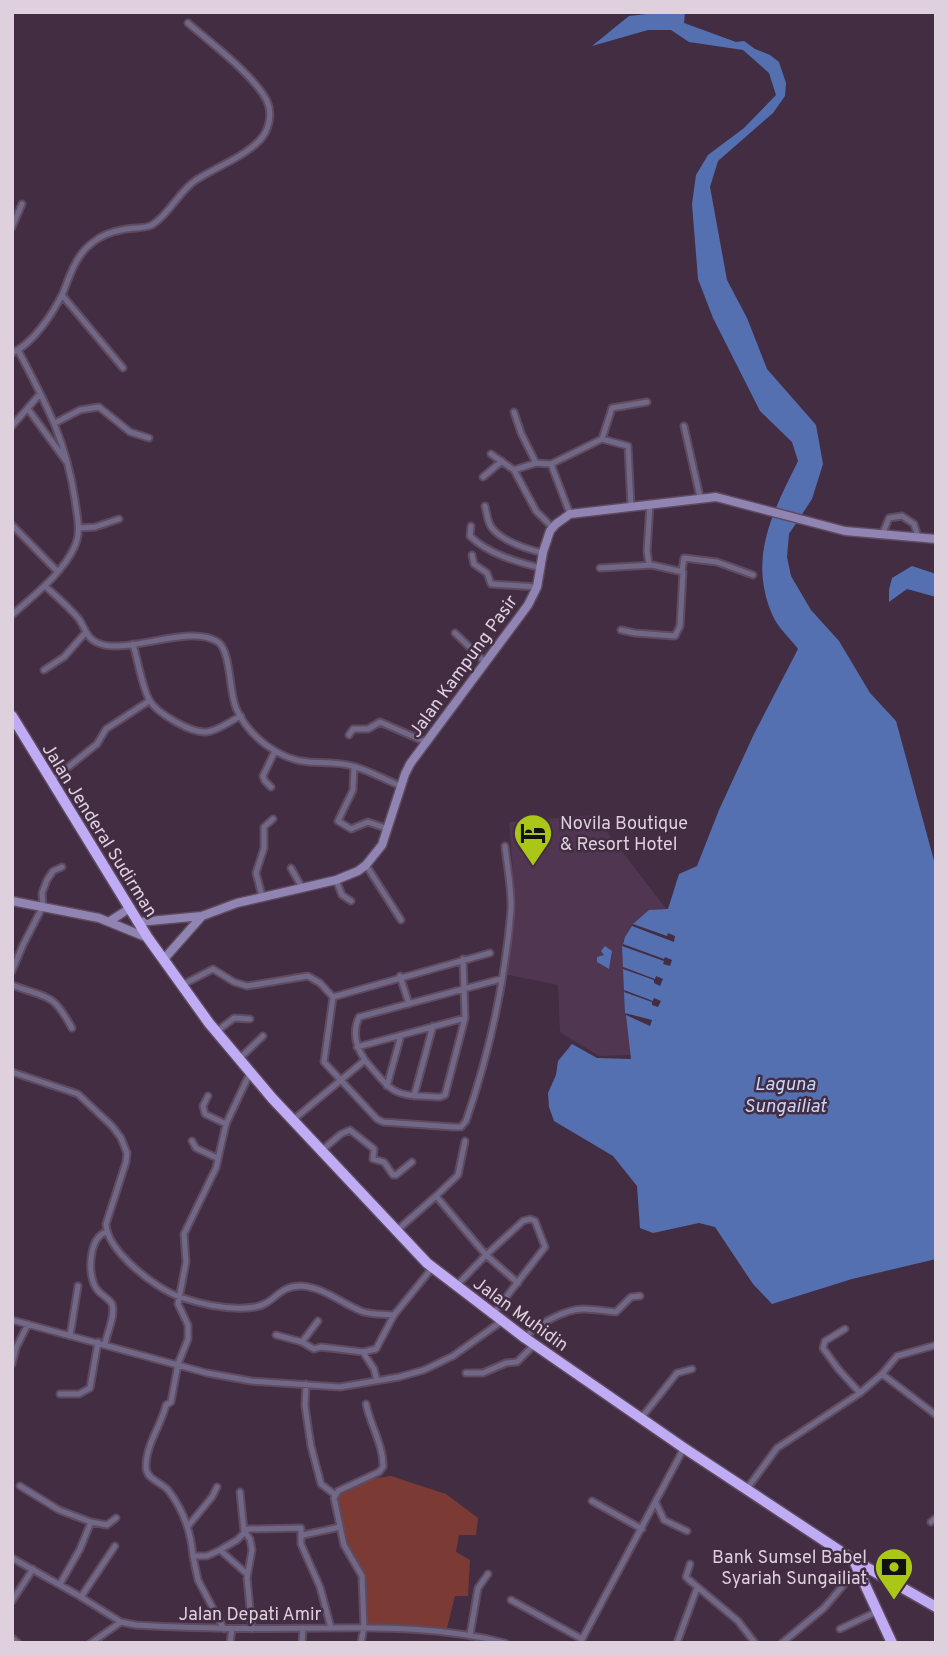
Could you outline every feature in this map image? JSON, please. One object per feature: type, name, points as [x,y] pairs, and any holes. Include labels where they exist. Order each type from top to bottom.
[{"type":"highway","name":"Jalan Jenderal Sudirman","points":[[12,716],[148,939],[164,959]]},
{"type":"highway","name":"Jalan Muhidin","points":[[164,959],[216,1032],[250,1073],[396,1232],[433,1268],[500,1321],[746,1490],[855,1563],[936,1606]]},
{"type":"highway","points":[[855,1563],[892,1643]]},
{"type":"highway","points":[[871,1595],[886,1578]]},
{"type":"street","points":[[12,615],[45,586],[57,571],[73,550],[79,528],[70,467],[55,423],[15,351],[32,338],[61,295],[80,256],[90,244],[103,235],[153,224],[164,215],[186,187],[253,146],[265,134],[270,114],[267,101],[247,76],[188,23]]},
{"type":"street","points":[[12,227],[22,204]]},
{"type":"street","points":[[61,295],[123,368]]},
{"type":"street","points":[[12,426],[40,394]]},
{"type":"street","points":[[603,439],[612,408],[647,402]]},
{"type":"street","points":[[55,423],[80,410],[99,407],[130,432],[149,438]]},
{"type":"street","points":[[28,409],[70,467]]},
{"type":"street","points":[[514,412],[536,463]]},
{"type":"street","points":[[684,426],[701,497]]},
{"type":"street","points":[[514,470],[536,463],[551,464],[603,439],[628,446],[631,506]]},
{"type":"street","points":[[491,454],[514,470],[536,510],[552,528],[570,514],[716,497],[845,531],[936,539]]},
{"type":"street","points":[[483,477],[502,461]]},
{"type":"street","points":[[551,464],[570,514]]},
{"type":"street","points":[[650,503],[647,551],[649,564],[652,565]]},
{"type":"street","points":[[485,506],[494,531],[543,553]]},
{"type":"street","points":[[882,534],[889,519],[902,516],[914,524],[918,537]]},
{"type":"street","points":[[79,528],[95,527],[119,519]]},
{"type":"street","points":[[12,525],[57,571]]},
{"type":"street","points":[[471,526],[470,536],[483,546],[519,563],[541,568]]},
{"type":"street","name":"Jalan Kampung Pasir","points":[[139,922],[202,916],[262,896],[336,880],[366,865],[382,845],[410,764],[528,605],[537,587],[546,539],[552,528]]},
{"type":"street","points":[[472,555],[474,564],[486,573],[491,584],[537,587]]},
{"type":"street","points":[[621,630],[635,634],[675,636],[680,625],[684,558],[717,562],[753,575]]},
{"type":"street","points":[[600,568],[652,565],[682,571]]},
{"type":"street","points":[[45,586],[78,618],[94,642],[102,645],[194,637],[205,637],[219,643],[224,649],[230,688],[241,716],[267,746],[300,761],[354,766],[401,786]]},
{"type":"street","points":[[44,670],[64,657],[86,632]]},
{"type":"street","points":[[455,633],[486,663]]},
{"type":"street","points":[[133,644],[149,701],[182,725],[203,732],[211,731],[241,716]]},
{"type":"street","points":[[51,780],[97,744],[106,729],[149,701]]},
{"type":"street","points":[[349,735],[352,729],[368,729],[380,722],[426,742]]},
{"type":"street","points":[[271,787],[263,776],[275,751]]},
{"type":"street","points":[[354,766],[353,790],[338,819],[339,824],[351,830],[370,822],[388,829]]},
{"type":"street","points":[[262,896],[257,868],[263,856],[264,827],[273,819]]},
{"type":"street","points":[[333,997],[324,1061],[380,1121],[461,1126],[466,1121],[473,1101],[501,979],[510,911],[505,846]]},
{"type":"street","points":[[366,865],[401,920]]},
{"type":"street","points":[[12,971],[43,906],[42,894],[47,880],[53,871],[62,867]]},
{"type":"street","points":[[291,868],[300,886]]},
{"type":"street","points":[[336,880],[342,895],[351,901]]},
{"type":"street","points":[[12,901],[110,921],[148,939]]},
{"type":"street","points":[[110,921],[130,908]]},
{"type":"street","points":[[164,959],[202,916]]},
{"type":"street","points":[[333,997],[400,976],[490,953]]},
{"type":"street","points":[[463,959],[464,989],[465,1018],[446,1094],[440,1097],[396,1093],[387,1086],[356,1047],[356,1021],[359,1017],[409,1004],[464,989],[501,979]]},
{"type":"street","points":[[182,985],[213,969],[234,982],[247,986],[304,975],[320,984],[333,997]]},
{"type":"street","points":[[400,976],[409,1004]]},
{"type":"street","points":[[12,985],[55,1002],[72,1028]]},
{"type":"street","points":[[216,1032],[234,1018],[250,1019]]},
{"type":"street","points":[[356,1047],[465,1018]]},
{"type":"street","points":[[414,1096],[433,1026]]},
{"type":"street","points":[[387,1086],[401,1035]]},
{"type":"street","points":[[239,1059],[263,1036]]},
{"type":"street","points":[[293,1120],[365,1060]]},
{"type":"street","points":[[12,1072],[78,1094],[121,1138],[127,1153],[106,1232],[118,1252],[131,1265],[212,1306],[262,1306],[281,1290],[299,1286],[324,1291],[364,1312],[394,1315]]},
{"type":"street","points":[[223,1629],[198,1580],[188,1526],[166,1489],[146,1471],[151,1442],[163,1418],[166,1405],[172,1399],[177,1364],[189,1333],[178,1304],[187,1249],[184,1234],[216,1168],[226,1124],[250,1073]]},
{"type":"street","points":[[208,1096],[204,1106],[205,1114],[226,1124]]},
{"type":"street","points":[[321,1150],[350,1130],[374,1149],[373,1159],[384,1162],[393,1175],[412,1162]]},
{"type":"street","points":[[192,1141],[196,1148],[217,1158]]},
{"type":"street","points":[[396,1232],[458,1175],[465,1141]]},
{"type":"street","points":[[436,1196],[486,1255],[518,1283]]},
{"type":"street","points":[[12,1320],[251,1381],[340,1387],[399,1377],[424,1370],[453,1356],[500,1321],[518,1283],[545,1247],[535,1221],[523,1221],[456,1286]]},
{"type":"street","points":[[60,1394],[79,1394],[90,1388],[113,1308],[110,1301],[96,1288],[91,1273],[96,1241],[106,1232]]},
{"type":"street","points":[[276,1335],[302,1342],[314,1349],[321,1347],[363,1352],[377,1348],[401,1305],[433,1268]]},
{"type":"street","points":[[70,1336],[78,1286]]},
{"type":"street","points":[[523,1337],[536,1326],[562,1315],[582,1309],[616,1312],[631,1297],[640,1296]]},
{"type":"street","points":[[302,1342],[318,1321]]},
{"type":"street","points":[[12,1364],[16,1348],[28,1324]]},
{"type":"street","points":[[845,1329],[825,1341],[823,1348],[860,1393]]},
{"type":"street","points":[[466,1373],[483,1373],[506,1363],[517,1362],[535,1344]]},
{"type":"street","points":[[746,1490],[777,1448],[860,1393],[882,1374],[897,1356],[936,1345]]},
{"type":"street","points":[[363,1352],[374,1369],[377,1381]]},
{"type":"street","points":[[642,1417],[677,1373],[692,1369]]},
{"type":"street","points":[[882,1374],[936,1415]]},
{"type":"street","points":[[306,1384],[306,1416],[321,1484],[334,1494],[344,1545],[362,1576],[364,1627],[361,1643]]},
{"type":"street","points":[[334,1494],[379,1472],[383,1467],[366,1404]]},
{"type":"street","points":[[511,1600],[581,1641],[684,1448]]},
{"type":"street","points":[[20,1486],[59,1510],[91,1522],[107,1525],[116,1518]]},
{"type":"street","points":[[188,1526],[217,1487]]},
{"type":"street","points":[[240,1492],[244,1531],[250,1539],[251,1550],[247,1574],[252,1629]]},
{"type":"street","points":[[592,1501],[642,1530]]},
{"type":"street","points":[[656,1503],[664,1520],[687,1531]]},
{"type":"street","points":[[60,1584],[80,1549],[91,1522]]},
{"type":"street","points":[[193,1556],[207,1556],[220,1550],[239,1539],[248,1529],[298,1527],[302,1530],[302,1544],[320,1587],[331,1628]]},
{"type":"street","points":[[303,1535],[340,1527]]},
{"type":"street","points":[[81,1597],[115,1546]]},
{"type":"street","points":[[220,1550],[247,1574]]},
{"type":"street","name":"Jalan Depati Amir","points":[[12,1558],[121,1622],[163,1627],[223,1629],[364,1627],[470,1635],[505,1643]]},
{"type":"street","points":[[782,1643],[824,1608],[855,1563]]},
{"type":"street","points":[[690,1564],[686,1577],[738,1621],[755,1643]]},
{"type":"street","points":[[12,1601],[33,1569]]},
{"type":"street","points":[[470,1635],[478,1588],[488,1574]]},
{"type":"street","points":[[677,1643],[697,1588]]},
{"type":"street","points":[[839,1629],[878,1611]]},
{"type":"street","points":[[91,1643],[99,1640],[121,1622]]},
{"type":"street","points":[[302,1643],[303,1628]]},
{"type":"street","points":[[230,1643],[232,1629]]},
{"type":"street","points":[[12,1639],[19,1643]]},
{"type":"shaded area","points":[[594,815],[667,910],[649,910],[634,924],[623,941],[631,1055],[599,1056],[560,1032],[558,985],[504,974],[516,908],[509,822]]},
{"type":"shaded area","points":[[391,1476],[446,1494],[478,1518],[476,1535],[459,1535],[456,1552],[470,1560],[468,1596],[455,1596],[446,1632],[367,1627],[363,1578],[344,1545],[334,1498],[363,1480]]},
{"type":"water","name":"Laguna Sungailiat","points":[[685,12],[684,23],[736,42],[744,41],[770,55],[779,62],[786,83],[785,96],[773,113],[718,161],[710,187],[727,280],[747,318],[767,369],[816,425],[823,464],[812,499],[789,534],[787,557],[791,576],[811,610],[839,641],[870,693],[896,721],[936,868],[936,1259],[852,1279],[772,1304],[753,1284],[715,1227],[699,1223],[653,1233],[640,1228],[637,1186],[613,1156],[554,1121],[549,1107],[548,1093],[556,1075],[558,1061],[572,1044],[597,1058],[631,1059],[626,1015],[650,1026],[652,1020],[625,1013],[624,992],[652,1002],[652,1005],[658,1007],[661,1001],[654,998],[653,1001],[624,990],[623,969],[654,980],[654,983],[660,986],[663,979],[656,976],[655,979],[623,967],[622,946],[664,961],[663,964],[670,966],[672,960],[623,944],[625,937],[632,926],[674,942],[675,936],[668,933],[667,936],[633,924],[649,910],[668,909],[679,874],[697,866],[754,734],[798,649],[774,619],[765,593],[762,573],[763,554],[772,517],[798,461],[792,442],[760,411],[713,318],[698,279],[692,204],[696,175],[708,155],[744,128],[776,95],[769,73],[743,50],[689,42],[671,30],[648,30],[592,46],[629,16]]},
{"type":"water","points":[[912,566],[936,574],[936,597],[907,589],[889,602],[892,578]]},
{"type":"water","points":[[605,946],[612,951],[609,969],[597,962],[597,957],[604,955],[601,951]]},
{"type":"place","name":"Novila Boutique & Resort Hotel","points":[[533,867]]},
{"type":"place","name":"Bank Sumsel Babel Syariah Sungailiat","points":[[894,1601]]}]
